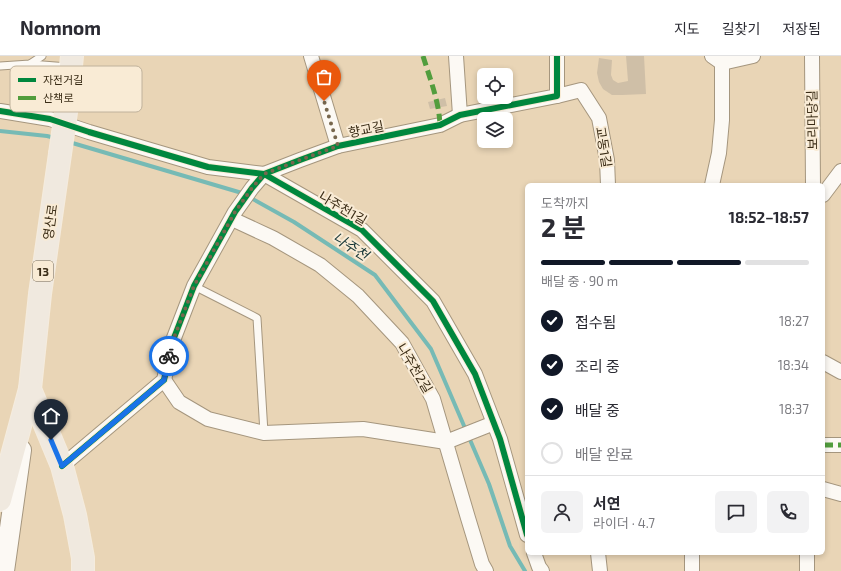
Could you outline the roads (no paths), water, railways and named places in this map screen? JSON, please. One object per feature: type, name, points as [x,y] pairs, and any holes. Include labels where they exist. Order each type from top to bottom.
[{"type":"main road","name":"영산로","points":[[66,112],[40,294],[30,389],[62,466],[75,515],[83,558],[83,571]]},
{"type":"main road","name":"13","points":[[0,500],[30,389]]},
{"type":"street","name":"향교길","points":[[311,56],[338,146]]},
{"type":"street","points":[[456,56],[460,115]]},
{"type":"street","points":[[557,96],[558,56]]},
{"type":"street","points":[[712,183],[719,153],[722,120],[717,60],[753,56]]},
{"type":"street","name":"보리마당길","points":[[812,56],[813,183]]},
{"type":"street","name":"교동1길","points":[[557,96],[581,90],[599,118],[607,160],[608,183]]},
{"type":"street","name":"향교길","points":[[164,380],[172,343],[194,286],[234,216],[252,188],[264,174],[338,146],[440,125],[460,115],[557,96]]},
{"type":"street","name":"나주천1길","points":[[0,111],[50,118],[89,132],[208,167],[264,174],[362,230],[433,301],[475,374],[500,439],[525,528]]},
{"type":"street","points":[[825,192],[841,171]]},
{"type":"street","name":"나주천2길","points":[[234,216],[320,265],[358,296],[402,343],[433,399],[482,564],[486,571]]},
{"type":"street","points":[[825,363],[841,372]]},
{"type":"street","points":[[62,466],[164,380],[180,402],[208,420],[264,433],[363,429],[446,442],[494,424]]},
{"type":"street","name":"영산로","points":[[4,571],[30,389]]},
{"type":"street","points":[[825,445],[841,445]]},
{"type":"street","points":[[825,490],[841,494]]},
{"type":"street","points":[[535,555],[542,571]]},
{"type":"street","points":[[598,555],[600,571]]},
{"type":"street","points":[[692,555],[692,571]]},
{"type":"street","points":[[807,555],[807,571]]},
{"type":"lane","points":[[30,64],[42,56]]},
{"type":"lane","points":[[0,66],[72,62]]},
{"type":"lane","points":[[194,286],[257,318],[264,433]]},
{"type":"waterway","name":"나주천","points":[[0,131],[55,138]]},
{"type":"waterway","name":"나주천","points":[[69,142],[242,193],[294,222],[375,275],[431,349],[489,484],[510,546],[525,571]]}]
